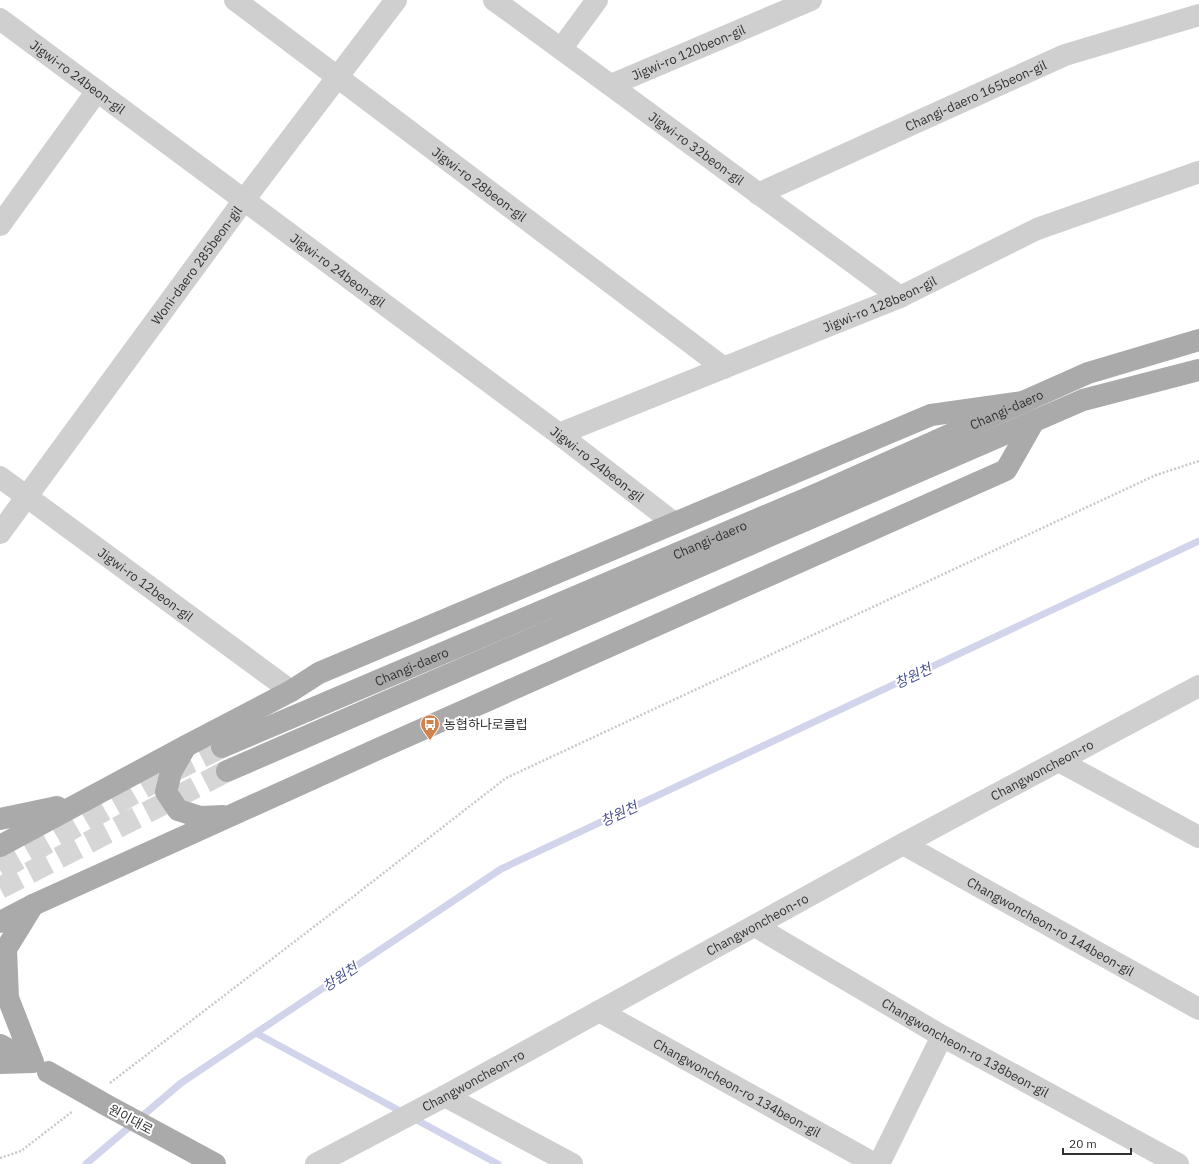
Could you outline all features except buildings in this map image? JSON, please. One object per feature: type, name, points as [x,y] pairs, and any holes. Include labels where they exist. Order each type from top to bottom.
[{"type":"main road","name":"Changi-daero","points":[[222,747],[817,494],[1088,373],[1199,340]]},
{"type":"main road","name":"Changi-daero","points":[[227,771],[1083,400],[1199,370]]},
{"type":"main road","points":[[0,846],[291,691],[319,673],[930,415],[1023,402]]},
{"type":"main road","points":[[0,922],[33,905],[230,816],[1006,470],[1034,421]]},
{"type":"main road","points":[[186,746],[171,772],[166,792],[178,810],[200,817],[230,816]]},
{"type":"main road","points":[[0,820],[84,801]]},
{"type":"main road","points":[[33,905],[6,949],[8,998],[40,1067]]},
{"type":"main road","name":"원이대로","points":[[0,1045],[215,1164]]},
{"type":"main road","points":[[0,1063],[40,1067]]},
{"type":"street","name":"Jigwi-ro 28beon-gil","points":[[235,0],[724,368]]},
{"type":"street","name":"Woni-daero 285beon-gil","points":[[0,533],[244,200],[396,0]]},
{"type":"street","name":"Jigwi-ro 32beon-gil","points":[[494,0],[900,297]]},
{"type":"street","points":[[561,49],[597,0]]},
{"type":"street","points":[[765,20],[780,0]]},
{"type":"street","name":"Jigwi-ro 120beon-gil","points":[[611,85],[811,0]]},
{"type":"street","name":"Changi-daero 165beon-gil","points":[[758,194],[1066,55],[1199,15]]},
{"type":"street","name":"Jigwi-ro 24beon-gil","points":[[0,19],[559,434],[674,523]]},
{"type":"street","points":[[0,225],[97,91]]},
{"type":"street","name":"Jigwi-ro 128beon-gil","points":[[559,434],[900,297],[1037,229],[1199,172]]},
{"type":"street","name":"Jigwi-ro 12beon-gil","points":[[0,477],[291,691]]},
{"type":"street","name":"Changwoncheon-ro","points":[[324,1160],[445,1096],[903,844],[1199,686]]},
{"type":"street","points":[[1059,760],[1199,837]]},
{"type":"street","name":"Changwoncheon-ro 144beon-gil","points":[[903,844],[1199,1009]]},
{"type":"street","name":"Changwoncheon-ro 138beon-gil","points":[[755,926],[942,1036],[1178,1164]]},
{"type":"street","name":"Changwoncheon-ro 134beon-gil","points":[[600,1011],[875,1164]]},
{"type":"street","points":[[879,1164],[942,1036]]},
{"type":"street","points":[[445,1096],[572,1164]]},
{"type":"path","points":[[104,1088],[506,778],[1156,475],[1199,461]]},
{"type":"path","points":[[0,1158],[21,1151],[78,1107]]},
{"type":"waterway","name":"창원천","points":[[86,1164],[181,1083],[501,869],[1199,541]]},
{"type":"waterway","points":[[256,1033],[498,1164]]},
{"type":"tunnel","points":[[0,870],[171,772],[222,747]]},
{"type":"tunnel","points":[[0,888],[227,771]]},
{"type":"place","name":"농협하나로클럽","points":[[430,741]]}]
